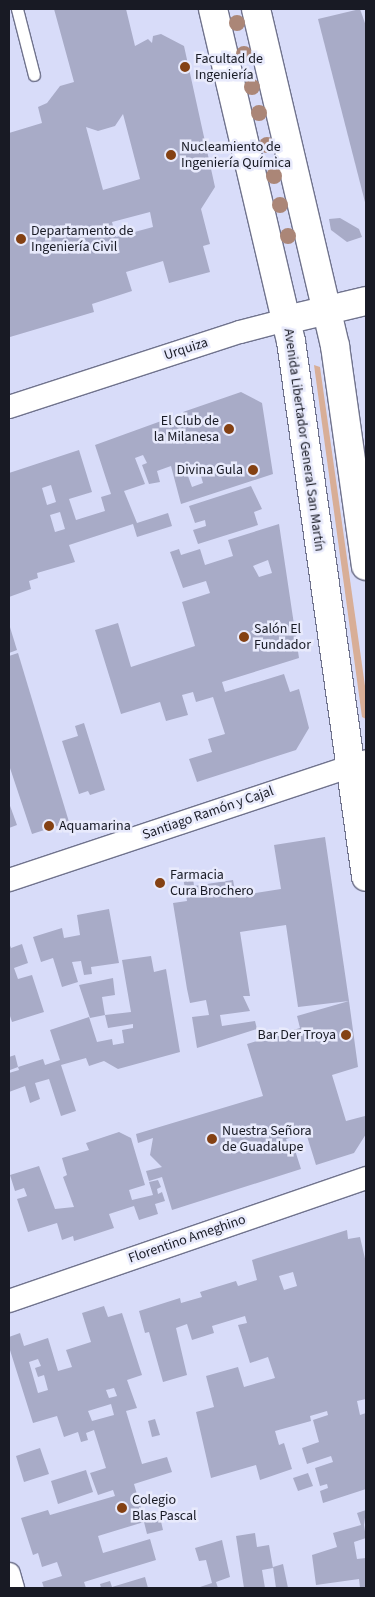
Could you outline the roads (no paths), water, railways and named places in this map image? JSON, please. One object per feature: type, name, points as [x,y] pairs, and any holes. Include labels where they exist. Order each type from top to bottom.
[{"type":"main road","name":"Avenida Libertador General San Martín","points":[[213,9],[286,320],[358,764],[366,877]]},
{"type":"main road","points":[[256,9],[335,346],[366,566]]},
{"type":"main road","name":"Urquiza","points":[[286,320],[366,301]]},
{"type":"street","name":"Urquiza","points":[[9,407],[240,332],[286,320]]},
{"type":"street","name":"Santiago Ramón y Cajal","points":[[9,880],[358,764]]},
{"type":"street","name":"Florentino Ameghino","points":[[9,1301],[366,1178]]},
{"type":"street","points":[[9,1574],[13,1588]]},
{"type":"lane","points":[[17,9],[34,75]]},
{"type":"place","name":"Facultad de Ingeniería","points":[[185,67]]},
{"type":"place","name":"Nucleamiento de Ingeniería Química","points":[[171,155]]},
{"type":"place","name":"Departamento de Ingeniería Civil","points":[[21,239]]},
{"type":"place","name":"El Club de la Milanesa","points":[[229,429]]},
{"type":"place","name":"Divina Gula","points":[[253,470]]},
{"type":"place","name":"Salón El Fundador","points":[[244,637]]},
{"type":"place","name":"Aquamarina","points":[[49,826]]},
{"type":"place","name":"Farmacia Cura Brochero","points":[[160,883]]},
{"type":"place","name":"Bar Der Troya","points":[[346,1035]]},
{"type":"place","name":"Nuestra Señora de Guadalupe","points":[[212,1139]]},
{"type":"place","name":"Colegio Blas Pascal","points":[[122,1508]]}]
